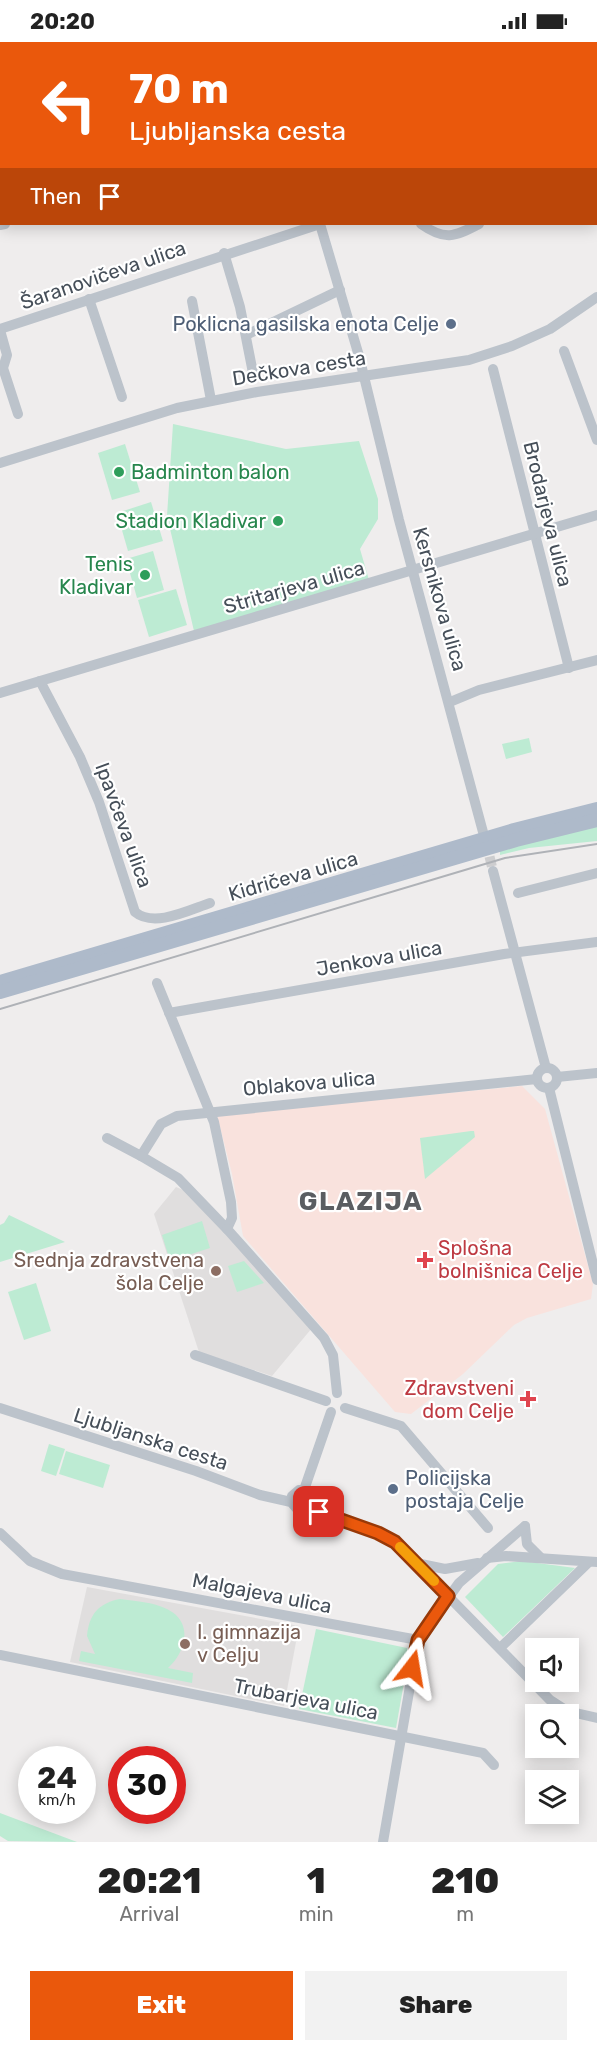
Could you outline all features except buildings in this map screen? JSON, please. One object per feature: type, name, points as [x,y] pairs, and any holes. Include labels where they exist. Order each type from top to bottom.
[{"type":"main road","name":"Kidričeva ulica","points":[[0,982],[514,830],[597,809]]},
{"type":"main road","name":"Kidričeva ulica","points":[[0,992],[516,840],[597,820]]},
{"type":"street","name":"Šaranovičeva ulica","points":[[0,330],[224,253],[317,225]]},
{"type":"street","name":"Kersnikova ulica","points":[[320,225],[363,375],[412,571],[450,702],[483,832]]},
{"type":"street","points":[[423,225],[442,236],[459,234],[477,225]]},
{"type":"street","points":[[224,253],[246,335],[254,378]]},
{"type":"street","points":[[246,335],[340,290]]},
{"type":"street","name":"Dečkova cesta","points":[[0,463],[131,420],[212,400],[363,375],[451,364],[495,353],[550,329],[597,297]]},
{"type":"street","points":[[89,299],[122,397]]},
{"type":"street","points":[[192,301],[212,400]]},
{"type":"street","points":[[0,330],[7,355],[3,368],[18,414]]},
{"type":"street","points":[[564,351],[597,440]]},
{"type":"street","name":"Brodarjeva ulica","points":[[493,369],[569,668]]},
{"type":"street","name":"Stritarjeva ulica","points":[[0,693],[597,515]]},
{"type":"street","points":[[450,702],[479,690],[597,660]]},
{"type":"street","name":"Ipavčeva ulica","points":[[40,681],[80,757],[99,802],[135,912],[141,917],[151,919],[210,903]]},
{"type":"street","points":[[493,871],[546,1068]]},
{"type":"street","points":[[518,893],[597,873]]},
{"type":"street","name":"Jenkova ulica","points":[[169,1013],[516,952],[597,942]]},
{"type":"street","points":[[157,983],[211,1112],[231,1203],[232,1218],[227,1229]]},
{"type":"street","points":[[546,1068],[555,1072],[557,1077],[556,1083],[549,1088],[541,1086],[537,1079],[541,1071],[546,1068]]},
{"type":"street","points":[[557,1077],[597,1073]]},
{"type":"street","name":"Oblakova ulica","points":[[141,1156],[155,1131],[169,1118],[537,1079]]},
{"type":"street","points":[[549,1088],[597,1280]]},
{"type":"street","points":[[107,1138],[185,1184],[227,1229],[324,1338],[333,1355],[337,1393]]},
{"type":"street","points":[[195,1355],[326,1401],[331,1412],[304,1490]]},
{"type":"street","points":[[326,1401],[331,1394],[337,1393],[345,1398],[345,1408]]},
{"type":"street","name":"Ljubljanska cesta","points":[[0,1408],[196,1471],[260,1495],[291,1502],[298,1510],[309,1507],[387,1538],[416,1563],[555,1704],[574,1713],[597,1718]]},
{"type":"street","points":[[331,1412],[337,1413],[345,1408],[401,1426],[488,1528]]},
{"type":"street","points":[[291,1502],[295,1492],[304,1490]]},
{"type":"street","points":[[304,1490],[312,1497],[309,1507]]},
{"type":"street","points":[[383,1842],[418,1640],[448,1596],[483,1560],[525,1526],[527,1544],[540,1557]]},
{"type":"street","name":"Malgajeva ulica","points":[[0,1533],[19,1552],[46,1569],[418,1640]]},
{"type":"street","points":[[416,1563],[445,1569],[483,1560],[540,1557],[593,1562]]},
{"type":"street","points":[[500,1648],[593,1562]]},
{"type":"street","name":"Trubarjeva ulica","points":[[0,1655],[483,1753],[494,1765]]},
{"type":"shaded area","name":"Splošna bolnišnica Celje","points":[[522,1086],[545,1109],[593,1284],[591,1299],[527,1318],[514,1325],[463,1374],[411,1414],[395,1412],[243,1236],[232,1174],[217,1115]]},
{"type":"shaded area","name":"Srednja zdravstvena šola Celje","points":[[176,1187],[186,1191],[312,1328],[272,1376],[199,1352],[154,1214]]},
{"type":"shaded area","name":"I. gimnazija v Celju","points":[[87,1587],[299,1626],[284,1706],[70,1662]]},
{"type":"green space","points":[[173,424],[286,449],[359,441],[378,499],[378,519],[360,549],[369,580],[194,631],[167,516]]},
{"type":"green space","name":"Badminton balon","points":[[125,444],[140,492],[112,500],[98,453]]},
{"type":"green space","points":[[151,502],[163,541],[128,551],[117,513]]},
{"type":"green space","name":"Tenis Kladivar","points":[[153,551],[164,590],[137,598],[126,559]]},
{"type":"green space","points":[[176,589],[187,625],[149,637],[138,600]]},
{"type":"green space","points":[[529,738],[532,752],[506,759],[502,744]]},
{"type":"green space","points":[[597,824],[597,841],[529,848],[500,855],[500,850]]},
{"type":"green space","points":[[474,1131],[475,1137],[425,1179],[420,1138]]},
{"type":"green space","points":[[9,1215],[65,1242],[0,1262],[0,1225]]},
{"type":"green space","points":[[202,1221],[210,1248],[170,1261],[162,1235]]},
{"type":"green space","points":[[244,1261],[264,1283],[237,1292],[228,1266]]},
{"type":"green space","points":[[36,1283],[51,1331],[24,1340],[8,1292]]},
{"type":"green space","points":[[49,1444],[65,1449],[56,1476],[41,1471]]},
{"type":"green space","points":[[66,1451],[110,1465],[103,1488],[59,1474]]},
{"type":"green space","points":[[522,1561],[575,1568],[503,1637],[465,1597],[498,1564]]},
{"type":"green space","points":[[120,1599],[156,1605],[176,1615],[184,1629],[183,1646],[168,1668],[193,1673],[192,1683],[79,1661],[81,1651],[95,1654],[87,1636],[90,1622],[96,1611],[106,1603]]},
{"type":"green space","points":[[316,1629],[407,1648],[409,1654],[396,1728],[299,1709]]},
{"type":"green space","points":[[0,1813],[18,1820],[18,1824],[29,1824],[77,1842],[8,1841],[0,1836]]},
{"type":"tunnel","points":[[486,842],[493,871]]},
{"type":"railway","points":[[0,1009],[505,858],[597,844]]},
{"type":"slow traffic","points":[[400,1547],[434,1581]]},
{"type":"place","name":"Poklicna gasilska enota Celje","points":[[451,324]]},
{"type":"place","name":"Badminton balon","points":[[119,472]]},
{"type":"place","name":"Stadion Kladivar","points":[[278,521]]},
{"type":"place","name":"Tenis Kladivar","points":[[145,575]]},
{"type":"place","name":"Splošna bolnišnica Celje","points":[[425,1260]]},
{"type":"place","name":"Srednja zdravstvena šola Celje","points":[[216,1271]]},
{"type":"place","name":"Zdravstveni dom Celje","points":[[528,1399]]},
{"type":"place","name":"Policijska postaja Celje","points":[[393,1489]]},
{"type":"place","name":"I. gimnazija v Celju","points":[[185,1644]]},
{"type":"district","name":"GLAZIJA","points":[[361,1201]]},
{"type":"route","points":[[319,1512],[378,1533],[395,1542],[448,1596],[418,1640],[412,1668]]}]
